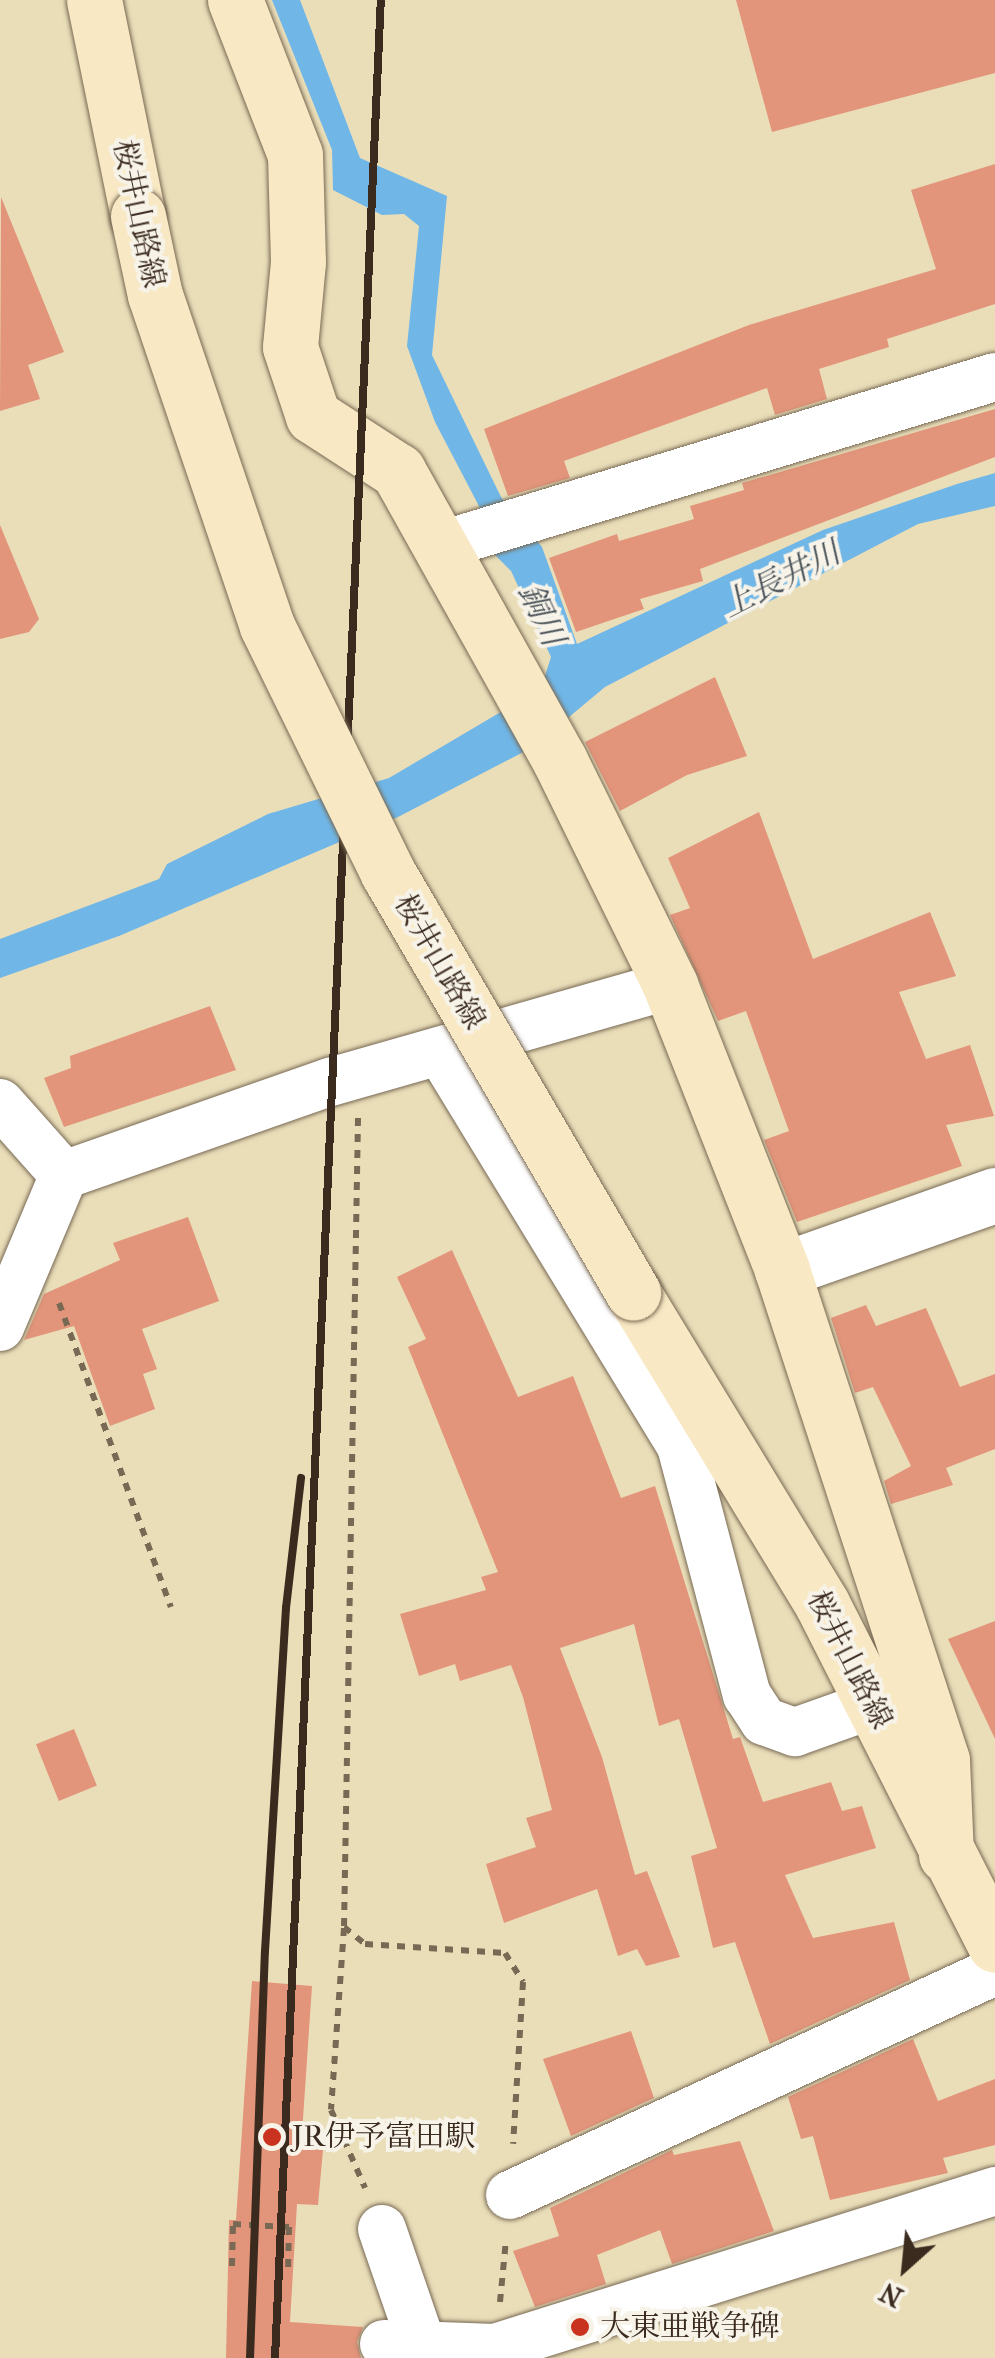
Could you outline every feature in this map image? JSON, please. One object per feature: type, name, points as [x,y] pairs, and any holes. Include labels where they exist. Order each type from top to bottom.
[{"type":"main road","name":"桜井山路線","points":[[94,0],[154,295],[266,626],[388,873],[633,1293],[760,1496],[995,1945]]},
{"type":"main road","name":"桜井山路線","points":[[235,0],[296,155],[298,262],[290,347],[313,416],[398,470],[560,761],[670,985],[782,1270],[942,1760],[946,1855]]},
{"type":"street","points":[[439,546],[995,377]]},
{"type":"street","points":[[0,1327],[64,1176],[359,1074],[670,985]]},
{"type":"street","points":[[440,1050],[681,1446],[746,1695],[764,1721],[796,1732],[871,1705]]},
{"type":"street","points":[[0,1103],[64,1176]]},
{"type":"street","points":[[782,1270],[995,1195]]},
{"type":"street","points":[[511,2192],[995,1971]]},
{"type":"street","points":[[382,2228],[405,2349],[495,2348],[995,2191]]},
{"type":"path","points":[[359,1074],[344,1927],[331,2110],[382,2228]]},
{"type":"path","points":[[36,1241],[170,1607]]},
{"type":"path","points":[[344,1927],[365,1944],[505,1952],[523,1982],[511,2192],[495,2348]]},
{"type":"path","points":[[232,2266],[232,2224],[289,2227],[288,2271]]},
{"type":"water","points":[[272,0],[300,0],[360,158],[447,196],[432,355],[501,497],[542,547],[577,644],[823,530],[995,473],[995,506],[918,524],[605,687],[533,747],[398,817],[119,936],[0,978],[0,939],[159,879],[167,864],[268,814],[389,778],[516,703],[544,679],[551,657],[511,571],[488,548],[481,510],[435,422],[407,346],[419,226],[404,214],[382,215],[333,190],[332,150]]},
{"type":"building","points":[[736,0],[995,0],[995,73],[772,132]]},
{"type":"building","points":[[995,164],[995,304],[887,339],[889,347],[819,369],[827,399],[775,415],[767,388],[564,461],[570,478],[508,496],[484,429],[749,325],[936,269],[911,190]]},
{"type":"building","points":[[1,197],[64,352],[28,365],[40,399],[0,411]]},
{"type":"building","points":[[995,409],[995,457],[700,569],[703,581],[640,599],[644,609],[576,632],[549,558],[617,534],[619,541],[694,519],[690,506],[744,490],[742,483]]},
{"type":"building","points":[[0,525],[39,619],[29,632],[0,639]]},
{"type":"building","points":[[715,677],[747,756],[687,775],[620,811],[585,742]]},
{"type":"building","points":[[759,812],[813,959],[930,912],[956,976],[899,992],[926,1059],[970,1045],[994,1116],[946,1125],[962,1166],[797,1222],[764,1140],[789,1131],[746,1011],[718,1021],[670,915],[690,908],[668,858]]},
{"type":"building","points":[[210,1006],[236,1070],[64,1127],[44,1078],[71,1068],[70,1056]]},
{"type":"building","points":[[188,1217],[219,1301],[142,1329],[157,1369],[143,1374],[155,1409],[110,1426],[74,1326],[24,1340],[44,1294],[120,1260],[113,1243]]},
{"type":"building","points":[[452,1250],[518,1397],[573,1376],[621,1498],[655,1486],[733,1739],[740,1737],[763,1802],[831,1782],[842,1811],[862,1806],[876,1848],[785,1875],[813,1938],[894,1922],[910,1980],[770,2044],[735,1942],[713,1948],[691,1856],[717,1848],[679,1719],[659,1726],[634,1624],[560,1648],[602,1757],[635,1875],[647,1871],[680,1957],[646,1966],[637,1949],[618,1956],[597,1889],[504,1923],[486,1864],[536,1847],[526,1818],[552,1810],[523,1697],[511,1665],[460,1681],[455,1664],[419,1676],[400,1614],[486,1590],[481,1577],[498,1572],[408,1347],[426,1339],[397,1277]]},
{"type":"building","points":[[866,1305],[876,1326],[926,1308],[960,1387],[995,1374],[995,1449],[946,1468],[953,1485],[891,1504],[884,1481],[911,1466],[873,1387],[855,1393],[831,1318]]},
{"type":"building","points":[[995,1621],[995,1739],[948,1639]]},
{"type":"building","points":[[74,1729],[97,1786],[59,1801],[36,1744]]},
{"type":"building","name":"JR伊予富田駅","points":[[252,1981],[312,1986],[301,2148],[323,2150],[318,2205],[297,2204],[290,2322],[363,2327],[357,2342],[361,2358],[226,2358],[229,2220],[236,2220]]},
{"type":"building","points":[[631,2031],[654,2098],[571,2136],[543,2059]]},
{"type":"building","points":[[913,2039],[938,2101],[995,2079],[995,2145],[943,2158],[948,2173],[830,2200],[813,2136],[801,2139],[788,2097]]},
{"type":"building","points":[[740,2141],[774,2231],[672,2264],[660,2230],[597,2255],[606,2284],[535,2307],[513,2251],[559,2236],[550,2208],[672,2150],[674,2155]]},
{"type":"railway","points":[[275,2358],[381,0]]},
{"type":"railway","points":[[250,2358],[265,1951],[286,1608],[301,1478]]},
{"type":"place","name":"JR伊予富田駅","points":[[272,2137]]},
{"type":"place","name":"大東亜戦争碑","points":[[580,2327]]},
{"type":"water label","name":"上長井川","points":[[781,580]]},
{"type":"water label","name":"銅川","points":[[541,615]]}]
